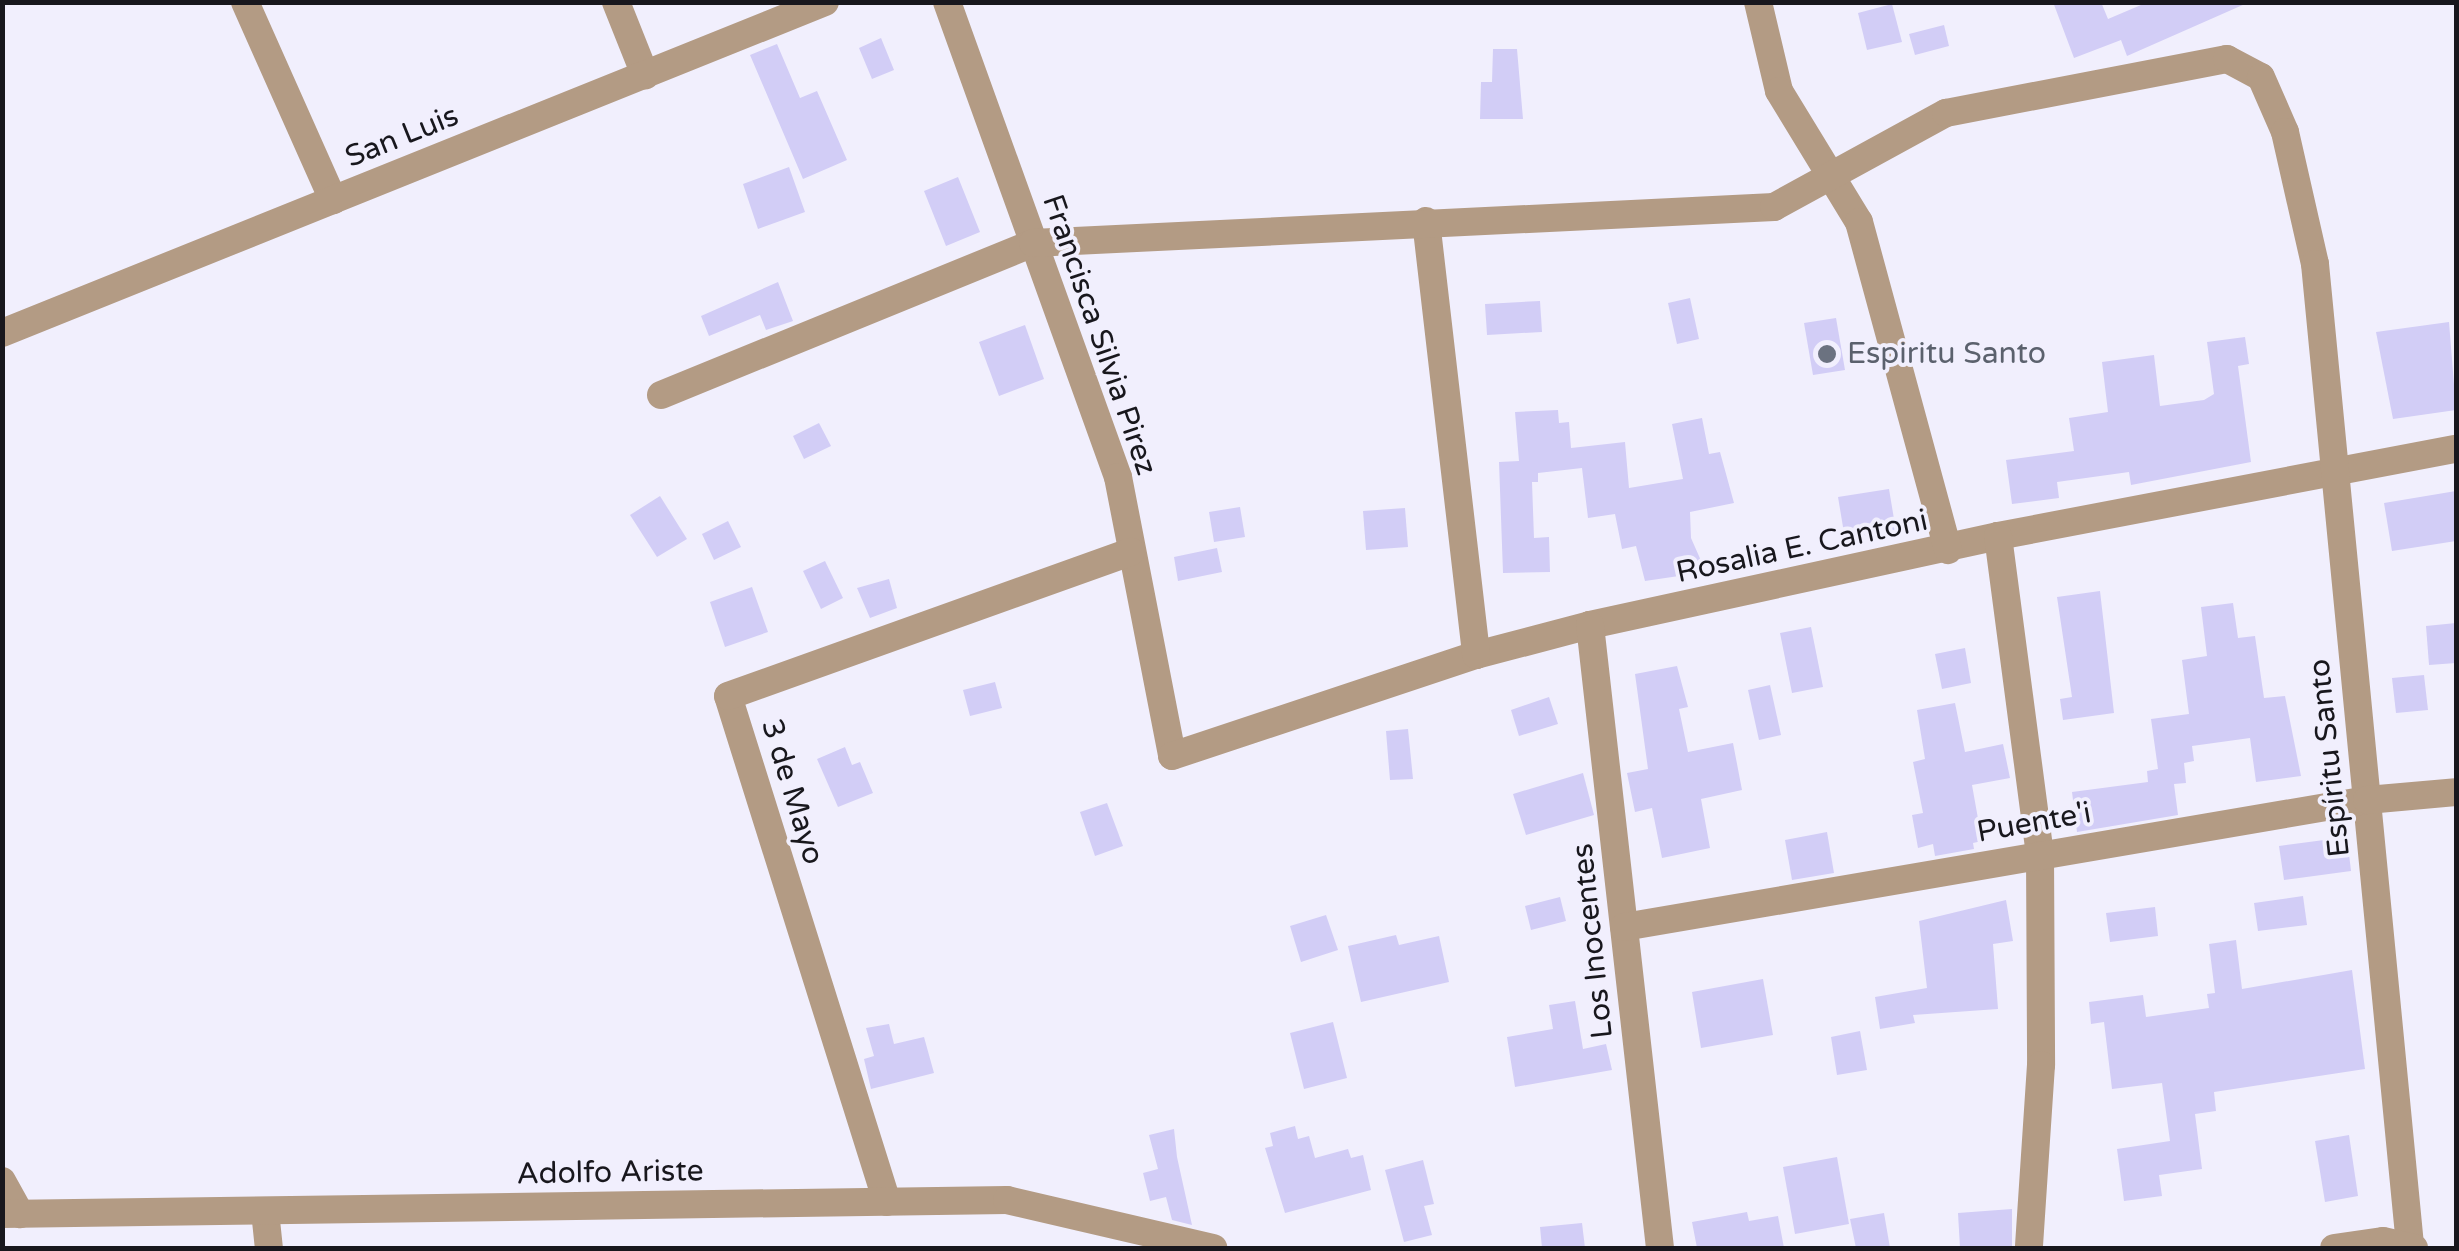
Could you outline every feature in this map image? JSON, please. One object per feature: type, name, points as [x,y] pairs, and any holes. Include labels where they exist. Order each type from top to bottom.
[{"type":"street","points":[[245,2],[333,200]]},
{"type":"street","points":[[616,2],[645,75]]},
{"type":"street","name":"San Luis","points":[[2,333],[825,2]]},
{"type":"street","name":"Francisca Silvia Pirez","points":[[947,2],[1118,477],[1172,756]]},
{"type":"street","points":[[1758,2],[1779,91],[1859,222],[1948,550]]},
{"type":"street","name":"Espíritu Santo","points":[[661,395],[1033,243],[1774,207],[1946,113],[2227,59],[2261,77],[2286,132],[2314,264],[2412,1247]]},
{"type":"street","points":[[1426,221],[1476,654]]},
{"type":"street","name":"Rosalia E. Cantoni","points":[[1172,756],[1476,654],[1590,625],[1948,550],[1998,536],[2456,449]]},
{"type":"street","points":[[1998,536],[2040,855],[2041,1065],[2029,1248]]},
{"type":"street","name":"3 de Mayo","points":[[887,1202],[728,696],[1131,552]]},
{"type":"street","name":"Los Inocentes","points":[[1590,625],[1660,1248]]},
{"type":"street","name":"Puente'i","points":[[1624,927],[2367,800],[2456,792]]},
{"type":"street","points":[[2,1182],[11,1214]]},
{"type":"street","name":"Adolfo Ariste","points":[[11,1214],[1006,1200],[1213,1248]]},
{"type":"street","points":[[265,1210],[269,1248]]},
{"type":"street","points":[[2334,1248],[2412,1247]]},
{"type":"building","points":[[2053,2],[2101,2],[2108,19],[2148,2],[2245,4],[2127,56],[2121,40],[2074,58]]},
{"type":"building","points":[[1892,4],[1902,42],[1867,50],[1858,13]]},
{"type":"building","points":[[1944,25],[1949,46],[1915,55],[1909,34]]},
{"type":"building","points":[[881,38],[894,70],[872,79],[859,48]]},
{"type":"building","points":[[777,44],[800,98],[817,91],[847,160],[803,179],[750,55]]},
{"type":"building","points":[[1493,49],[1517,49],[1523,119],[1480,119],[1481,82],[1492,82]]},
{"type":"building","points":[[789,167],[805,212],[758,229],[743,184]]},
{"type":"building","points":[[958,177],[980,232],[946,246],[924,191]]},
{"type":"building","points":[[778,282],[793,321],[766,330],[760,315],[709,336],[701,316]]},
{"type":"building","points":[[1690,298],[1699,339],[1677,344],[1668,303]]},
{"type":"building","points":[[1540,301],[1542,332],[1487,335],[1485,304]]},
{"type":"building","name":"Espiritu Santo","points":[[1836,318],[1845,370],[1813,375],[1804,323]]},
{"type":"building","points":[[2449,322],[2456,410],[2393,419],[2376,332]]},
{"type":"building","points":[[1025,325],[1044,379],[999,396],[979,342]]},
{"type":"building","points":[[2245,337],[2249,364],[2238,366],[2251,462],[2131,485],[2129,472],[2057,482],[2059,498],[2012,504],[2006,460],[2074,451],[2069,418],[2108,412],[2102,362],[2154,355],[2160,406],[2204,400],[2214,394],[2207,342]]},
{"type":"building","points":[[1558,410],[1559,423],[1569,422],[1571,448],[1625,442],[1629,488],[1683,479],[1672,424],[1702,418],[1709,454],[1720,452],[1734,503],[1690,512],[1691,538],[1706,572],[1645,581],[1636,546],[1622,549],[1615,514],[1588,518],[1582,468],[1538,473],[1538,482],[1532,482],[1534,538],[1549,537],[1550,572],[1503,573],[1499,462],[1519,461],[1515,412]]},
{"type":"building","points":[[819,423],[831,446],[804,459],[793,436]]},
{"type":"building","points":[[1889,489],[1896,531],[1845,539],[1838,497]]},
{"type":"building","points":[[2456,491],[2456,541],[2392,551],[2384,503]]},
{"type":"building","points":[[660,496],[687,539],[657,557],[630,515]]},
{"type":"building","points":[[1240,507],[1245,537],[1214,542],[1209,512]]},
{"type":"building","points":[[1405,508],[1408,547],[1366,550],[1363,511]]},
{"type":"building","points":[[728,521],[741,547],[714,560],[702,534]]},
{"type":"building","points":[[1217,548],[1222,572],[1178,581],[1174,557]]},
{"type":"building","points":[[825,561],[843,598],[821,609],[803,571]]},
{"type":"building","points":[[889,579],[897,608],[870,618],[857,588]]},
{"type":"building","points":[[752,587],[768,632],[725,647],[710,602]]},
{"type":"building","points":[[2100,591],[2114,713],[2063,720],[2060,699],[2072,697],[2057,597]]},
{"type":"building","points":[[2233,603],[2238,638],[2255,636],[2264,698],[2285,696],[2301,776],[2256,782],[2250,738],[2192,746],[2194,761],[2184,763],[2186,783],[2174,784],[2178,815],[2077,832],[2072,792],[2148,782],[2147,771],[2158,769],[2151,719],[2189,714],[2182,660],[2207,656],[2201,607]]},
{"type":"building","points":[[2456,623],[2456,663],[2429,665],[2426,626]]},
{"type":"building","points":[[1811,627],[1823,687],[1792,693],[1780,633]]},
{"type":"building","points":[[1965,648],[1971,683],[1942,689],[1935,654]]},
{"type":"building","points":[[1677,666],[1688,707],[1679,709],[1688,752],[1733,743],[1742,790],[1701,799],[1710,848],[1662,858],[1652,808],[1635,812],[1627,773],[1648,769],[1635,674]]},
{"type":"building","points":[[2424,675],[2428,710],[2396,713],[2392,678]]},
{"type":"building","points":[[995,682],[1002,708],[970,716],[963,690]]},
{"type":"building","points":[[1770,685],[1781,735],[1759,740],[1748,690]]},
{"type":"building","points":[[1549,697],[1558,724],[1519,736],[1511,710]]},
{"type":"building","points":[[1955,703],[1965,752],[2003,744],[2010,778],[1972,785],[1982,841],[1973,843],[1974,849],[1935,856],[1933,844],[1918,848],[1912,815],[1923,813],[1913,762],[1925,759],[1917,710]]},
{"type":"building","points":[[1408,729],[1413,779],[1390,780],[1386,731]]},
{"type":"building","points":[[845,747],[852,765],[860,762],[873,793],[838,807],[817,759]]},
{"type":"building","points":[[1583,773],[1594,815],[1526,835],[1513,794]]},
{"type":"building","points":[[1107,803],[1123,846],[1095,856],[1080,812]]},
{"type":"building","points":[[1827,832],[1834,873],[1792,880],[1785,840]]},
{"type":"building","points":[[2347,837],[2351,871],[2284,880],[2279,846]]},
{"type":"building","points":[[2303,896],[2307,925],[2258,931],[2254,903]]},
{"type":"building","points":[[1560,897],[1566,921],[1531,930],[1525,906]]},
{"type":"building","points":[[2006,900],[2013,941],[1993,944],[1998,1009],[1913,1015],[1915,1023],[1880,1029],[1875,997],[1927,988],[1919,921]]},
{"type":"building","points":[[2155,907],[2158,936],[2110,942],[2106,913]]},
{"type":"building","points":[[1326,915],[1338,950],[1301,962],[1290,926]]},
{"type":"building","points":[[1396,935],[1399,945],[1439,936],[1449,982],[1361,1002],[1348,946]]},
{"type":"building","points":[[2236,940],[2242,989],[2352,970],[2365,1069],[2214,1092],[2216,1111],[2195,1114],[2202,1169],[2159,1175],[2162,1196],[2124,1201],[2117,1149],[2170,1141],[2162,1083],[2112,1089],[2104,1022],[2091,1024],[2089,1002],[2143,995],[2146,1017],[2209,1008],[2207,994],[2215,993],[2209,944]]},
{"type":"building","points":[[1763,979],[1773,1035],[1701,1048],[1692,992]]},
{"type":"building","points":[[1575,1001],[1583,1049],[1606,1044],[1612,1070],[1515,1087],[1507,1037],[1553,1029],[1549,1005]]},
{"type":"building","points":[[1333,1022],[1347,1078],[1304,1089],[1290,1033]]},
{"type":"building","points":[[889,1024],[894,1044],[924,1037],[934,1073],[871,1089],[864,1059],[874,1056],[866,1028]]},
{"type":"building","points":[[1860,1031],[1867,1070],[1837,1075],[1831,1037]]},
{"type":"building","points":[[1295,1126],[1298,1139],[1309,1136],[1315,1158],[1348,1149],[1351,1158],[1363,1155],[1371,1190],[1285,1213],[1265,1148],[1273,1146],[1270,1133]]},
{"type":"building","points":[[1174,1129],[1192,1225],[1172,1220],[1166,1197],[1150,1201],[1143,1173],[1158,1169],[1149,1135]]},
{"type":"building","points":[[2349,1135],[2358,1196],[2325,1202],[2315,1141]]},
{"type":"building","points":[[1837,1157],[1849,1224],[1795,1234],[1783,1167]]},
{"type":"building","points":[[1423,1160],[1434,1204],[1424,1206],[1432,1235],[1404,1242],[1385,1170]]},
{"type":"building","points":[[2012,1209],[2012,1248],[1960,1248],[1958,1213]]},
{"type":"building","points":[[1747,1212],[1749,1221],[1778,1216],[1784,1248],[1697,1248],[1692,1222]]},
{"type":"building","points":[[1884,1213],[1890,1248],[1856,1248],[1850,1219]]},
{"type":"building","points":[[1582,1223],[1585,1248],[1542,1248],[1540,1227]]},
{"type":"place","name":"Espiritu Santo","points":[[1827,354]]}]
